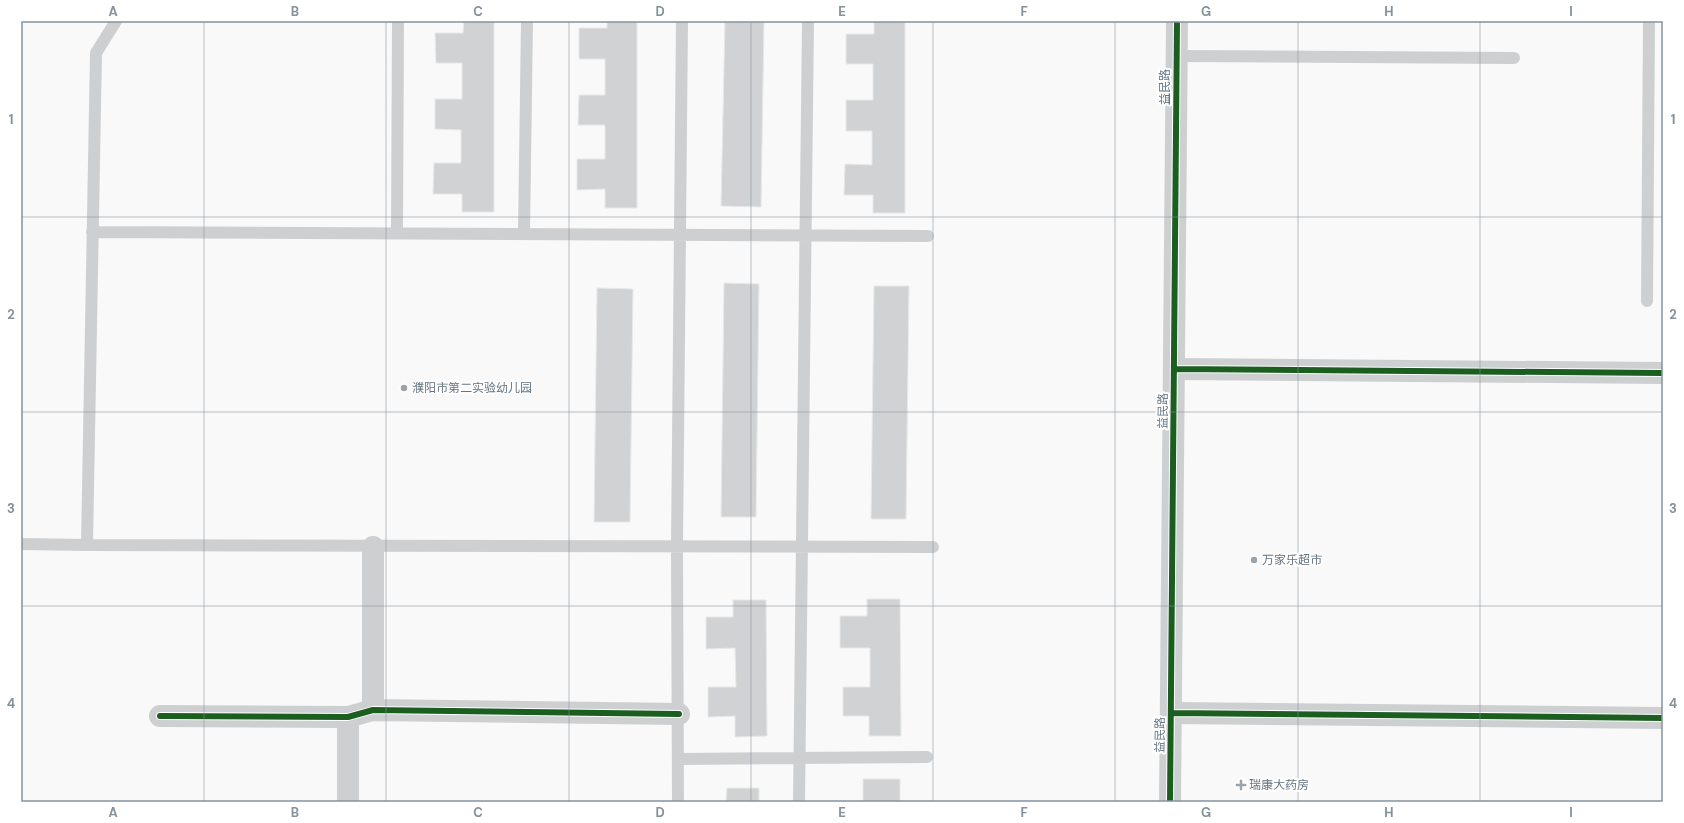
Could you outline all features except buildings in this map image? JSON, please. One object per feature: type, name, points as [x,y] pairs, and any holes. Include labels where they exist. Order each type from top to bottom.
[{"type":"street","name":"益民路","points":[[1170,802],[1177,21]]},
{"type":"street","points":[[1174,369],[1663,373]]},
{"type":"street","points":[[373,546],[373,710]]},
{"type":"street","points":[[160,716],[348,718],[373,710],[679,714]]},
{"type":"street","points":[[1171,713],[1663,718]]},
{"type":"street","points":[[348,718],[348,802]]},
{"type":"lane","points":[[87,545],[96,54],[116,21]]},
{"type":"lane","points":[[397,233],[398,21]]},
{"type":"lane","points":[[524,234],[527,21]]},
{"type":"lane","points":[[678,802],[679,714],[677,546],[682,21]]},
{"type":"lane","points":[[799,802],[808,21]]},
{"type":"lane","points":[[1647,301],[1649,21]]},
{"type":"lane","points":[[1177,56],[1514,58]]},
{"type":"lane","points":[[92,232],[928,236]]},
{"type":"lane","points":[[21,544],[933,547]]},
{"type":"lane","points":[[678,759],[927,757]]},
{"type":"cycle path","points":[[1170,802],[1177,21]]},
{"type":"cycle path","points":[[1174,369],[1663,373]]},
{"type":"cycle path","points":[[160,716],[348,717],[373,710],[679,714]]},
{"type":"cycle path","points":[[1171,713],[1663,718]]},
{"type":"place","name":"濮阳市第二实验幼儿园","points":[[404,388]]},
{"type":"place","name":"万家乐超市","points":[[1254,560]]},
{"type":"place","name":"瑞康大药房","points":[[1241,785]]}]
